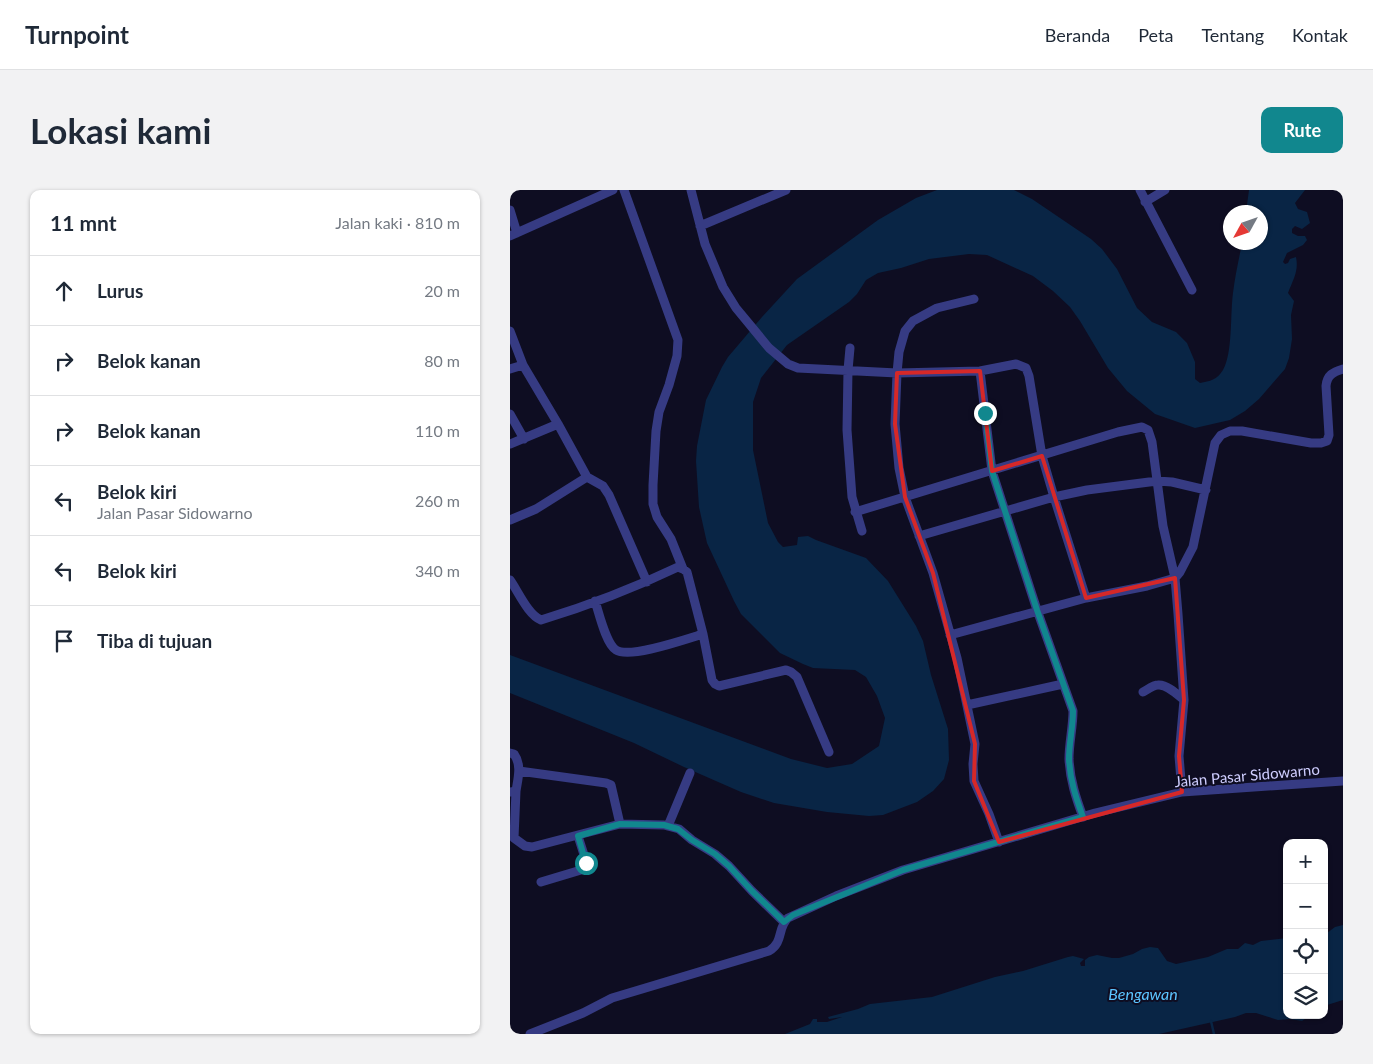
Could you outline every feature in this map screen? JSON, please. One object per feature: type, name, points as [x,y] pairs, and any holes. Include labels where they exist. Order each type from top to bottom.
[{"type":"street","points":[[510,210],[514,235],[613,190]]},
{"type":"street","points":[[624,190],[678,340],[677,356],[659,412],[656,430],[653,504],[657,517],[671,539],[683,569],[687,572],[703,634],[712,680],[718,686],[786,670],[791,672],[797,677],[829,752]]},
{"type":"street","points":[[691,190],[705,244],[723,287],[749,325],[769,348],[788,364],[798,368],[897,373],[980,370],[1016,364],[1026,368],[1030,376],[1042,456],[1086,598]]},
{"type":"street","points":[[1140,190],[1192,290]]},
{"type":"street","points":[[1145,202],[1165,190]]},
{"type":"street","points":[[700,226],[783,191]]},
{"type":"street","points":[[974,299],[937,308],[913,321],[905,331],[899,352],[895,424],[899,468],[905,497],[933,573],[957,658],[975,744],[974,781],[999,842]]},
{"type":"street","points":[[510,332],[523,366],[558,424],[587,478],[603,486],[609,495],[646,582]]},
{"type":"street","points":[[850,348],[847,430],[852,497],[862,531]]},
{"type":"street","points":[[510,369],[523,366]]},
{"type":"street","points":[[950,635],[1037,610],[1147,586],[1174,578],[1180,572],[1193,547],[1215,443],[1221,436],[1230,431],[1242,431],[1310,442],[1321,443],[1327,441],[1330,435],[1326,379],[1332,373],[1343,369]]},
{"type":"street","points":[[980,370],[992,471],[1037,610],[1073,711],[1069,757],[1070,771],[1074,793],[1083,817]]},
{"type":"street","points":[[510,414],[524,439]]},
{"type":"street","points":[[510,444],[558,424]]},
{"type":"street","points":[[855,512],[1118,432],[1142,427],[1148,430],[1152,442],[1163,526],[1174,578],[1184,700],[1179,756],[1182,792]]},
{"type":"street","points":[[510,520],[536,509],[587,478]]},
{"type":"street","points":[[920,536],[1087,490],[1157,481],[1172,482],[1206,490]]},
{"type":"street","points":[[510,580],[530,612],[534,617],[541,620],[563,614],[646,582],[678,567],[683,569]]},
{"type":"street","points":[[594,601],[609,642],[615,650],[624,653],[643,651],[703,634]]},
{"type":"street","points":[[967,705],[1063,684]]},
{"type":"street","points":[[1143,692],[1161,685],[1166,686],[1184,700]]},
{"type":"street","points":[[510,751],[517,758],[519,770],[513,791],[512,837],[525,846],[578,836],[620,824],[668,826],[678,829],[715,854],[784,922],[778,944],[769,951],[612,998],[583,1013],[530,1034]]},
{"type":"street","points":[[519,770],[612,785],[620,824]]},
{"type":"street","points":[[668,826],[690,773]]},
{"type":"street","name":"Jalan Pasar Sidowarno","points":[[784,922],[793,915],[903,870],[1083,817],[1182,792],[1343,781]]},
{"type":"street","points":[[541,882],[581,870],[585,866],[585,858],[578,836]]},
{"type":"highlighted area","points":[[980,371],[992,471],[1042,456],[1086,598],[1175,578],[1184,700],[1179,756],[1182,792],[999,842],[974,781],[975,744],[933,573],[905,497],[895,424],[897,373]]},
{"type":"water","points":[[937,190],[1014,190],[1032,199],[1091,239],[1102,249],[1117,269],[1137,308],[1152,322],[1176,332],[1187,343],[1195,362],[1195,379],[1200,383],[1216,378],[1223,370],[1226,362],[1230,344],[1232,302],[1241,250],[1268,250],[1268,205],[1247,205],[1249,190],[1305,190],[1295,203],[1298,209],[1307,212],[1310,223],[1302,229],[1295,226],[1292,229],[1292,233],[1298,236],[1305,236],[1307,240],[1303,245],[1287,253],[1283,262],[1285,264],[1288,263],[1290,259],[1296,257],[1297,262],[1294,280],[1288,293],[1294,301],[1291,315],[1292,339],[1285,369],[1259,399],[1245,411],[1230,420],[1195,428],[1155,414],[1127,391],[1108,368],[1070,307],[1053,291],[1033,276],[987,255],[969,254],[929,259],[878,273],[866,280],[849,302],[787,345],[761,378],[753,402],[753,450],[768,523],[778,542],[783,547],[797,545],[798,537],[808,536],[866,558],[888,581],[916,626],[923,641],[931,675],[948,729],[949,760],[944,779],[933,791],[917,802],[883,815],[869,816],[827,812],[774,803],[741,792],[634,743],[510,693],[510,655],[791,759],[827,768],[852,764],[879,746],[885,718],[877,696],[866,677],[855,670],[813,668],[780,653],[741,614],[707,543],[699,507],[697,446],[706,400],[722,367],[728,357],[762,317],[797,279],[878,220],[916,198]]},
{"type":"water","points":[[1343,925],[1343,1000],[1328,1005],[1328,932],[1335,927]]},
{"type":"water","name":"Bengawan","points":[[1283,938],[1283,1019],[1290,1019],[1278,1020],[1256,1013],[1246,1013],[1159,1034],[785,1034],[810,1024],[813,1019],[817,1019],[817,1022],[827,1022],[842,1017],[829,1019],[828,1017],[870,1004],[932,997],[995,977],[1073,956],[1084,959],[1080,963],[1081,966],[1085,966],[1085,960],[1089,957],[1097,955],[1119,958],[1150,947],[1158,948],[1167,961],[1176,964],[1208,957],[1227,949],[1238,949],[1245,943],[1253,945],[1261,941]]},
{"type":"waterway","points":[[1211,1021],[1214,1034]]},
{"type":"route","points":[[586,863],[578,836],[620,824],[664,825],[678,829],[729,866],[784,922],[793,915],[836,896],[903,870],[1083,817],[1074,793],[1070,771],[1069,757],[1073,711],[1022,566],[992,471],[985,413]]}]
